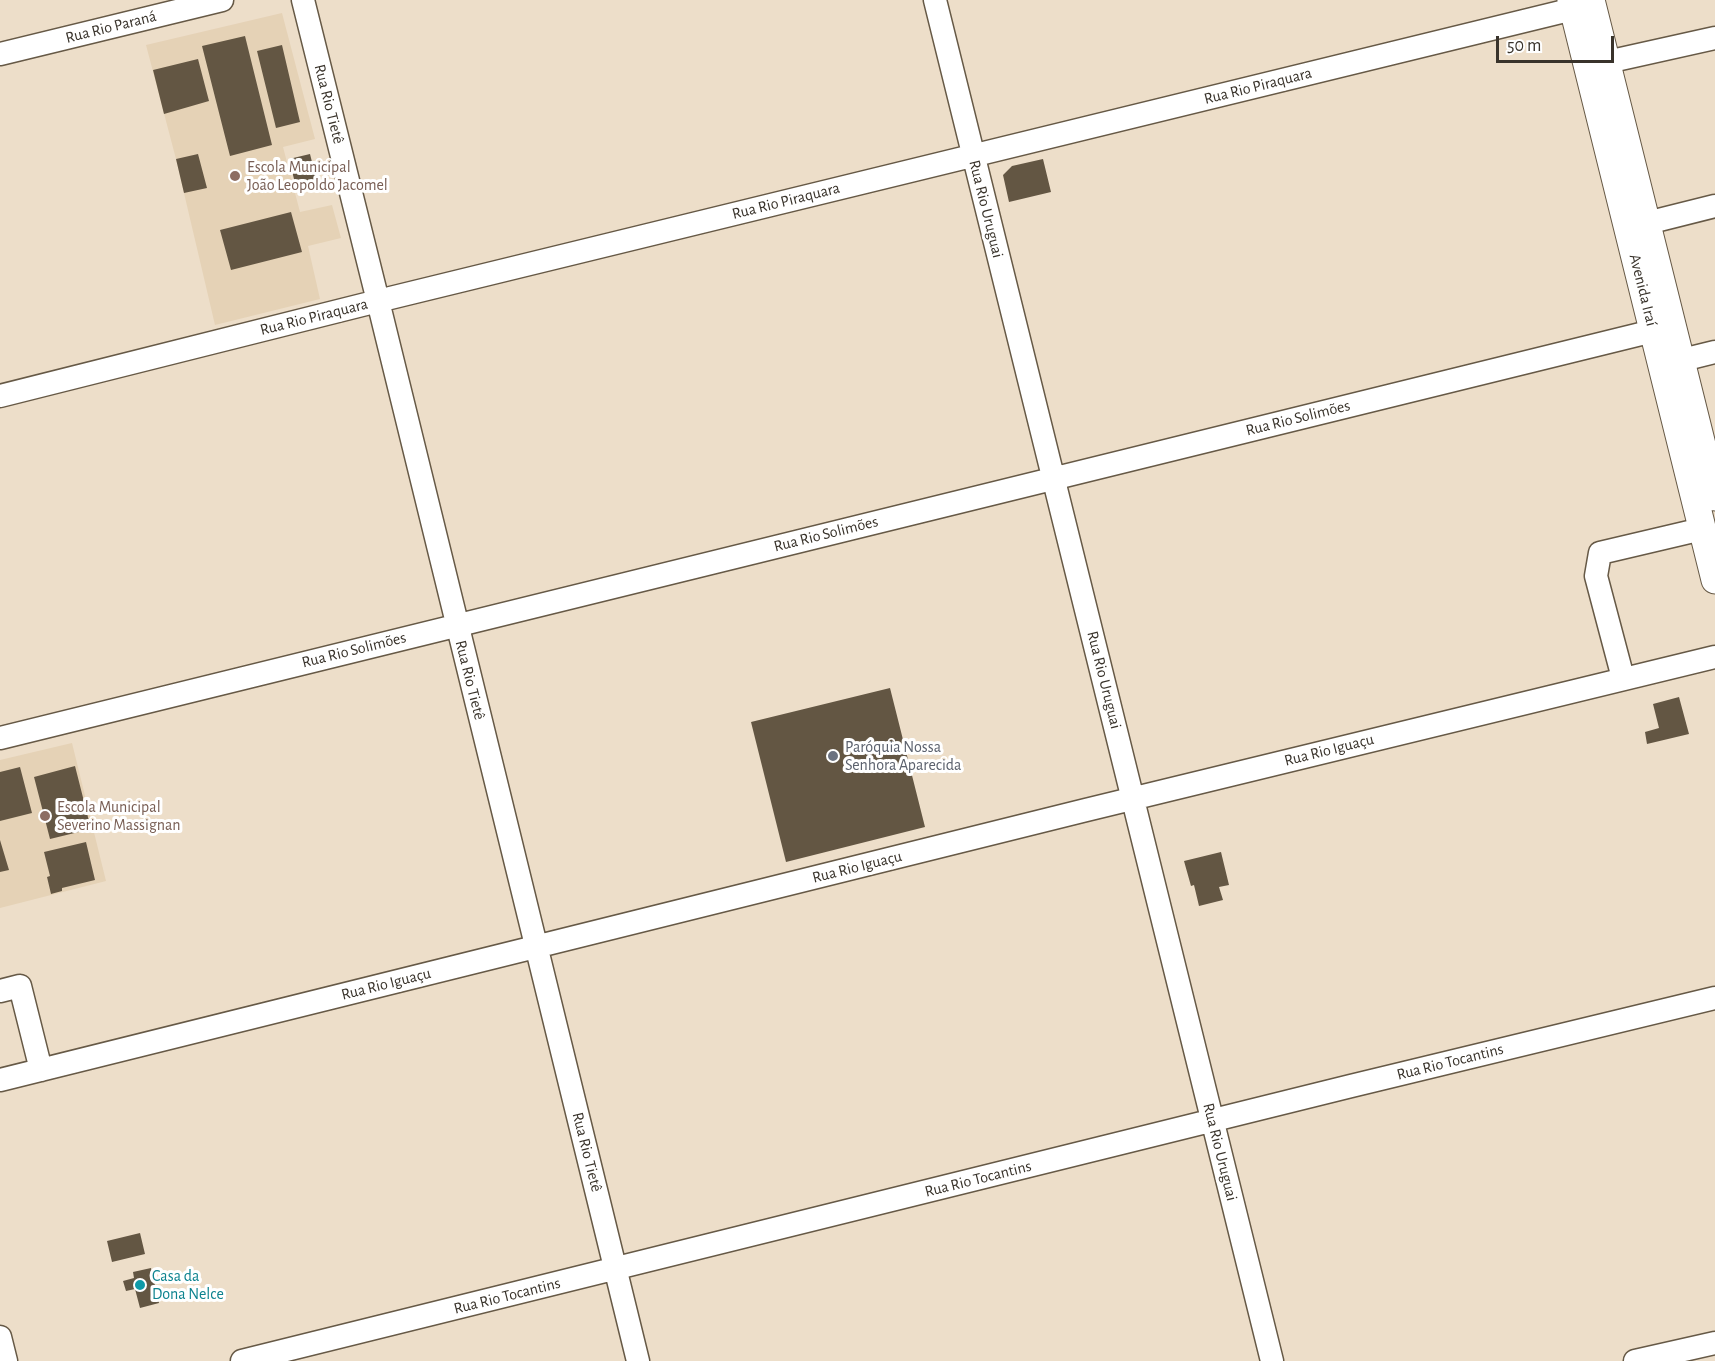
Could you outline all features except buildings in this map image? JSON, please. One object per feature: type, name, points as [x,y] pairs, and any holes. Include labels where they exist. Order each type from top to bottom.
[{"type":"main road","name":"Avenida Iraí","points":[[1578,3],[1607,62],[1647,223],[1702,529],[1715,580]]},
{"type":"main road","name":"Avenida Iraí","points":[[1578,3],[1653,331],[1671,363],[1715,497]]},
{"type":"street","name":"Rua Rio Paraná","points":[[0,54],[222,0]]},
{"type":"street","name":"Rua Rio Tietê","points":[[303,0],[638,1361]]},
{"type":"street","name":"Rua Rio Uruguai","points":[[935,0],[1272,1361]]},
{"type":"street","name":"Rua Rio Piraquara","points":[[0,396],[972,156],[1105,134],[1578,3]]},
{"type":"street","points":[[1607,62],[1715,39]]},
{"type":"street","points":[[1647,223],[1715,207]]},
{"type":"street","name":"Rua Rio Solimões","points":[[0,738],[1653,331]]},
{"type":"street","points":[[1671,363],[1715,352]]},
{"type":"street","points":[[1623,678],[1596,576],[1600,553],[1702,529]]},
{"type":"street","name":"Rua Rio Iguaçu","points":[[0,1080],[1133,798],[1715,657]]},
{"type":"street","points":[[0,991],[20,986],[41,1070]]},
{"type":"street","name":"Rua Rio Tocantins","points":[[242,1361],[1715,998]]},
{"type":"street","points":[[0,1337],[6,1361]]},
{"type":"street","points":[[1635,1361],[1715,1343]]},
{"type":"shaded area","name":"Escola Municipal João Leopoldo Jacomel","points":[[282,13],[315,139],[283,147],[300,212],[332,205],[341,238],[308,246],[320,299],[215,325],[176,159],[146,45]]},
{"type":"shaded area","name":"Escola Municipal Severino Massignan","points":[[72,743],[106,881],[0,908],[0,760]]},
{"type":"place","name":"Escola Municipal João Leopoldo Jacomel","points":[[235,176]]},
{"type":"place","name":"Paróquia Nossa Senhora Aparecida","points":[[833,756]]},
{"type":"place","name":"Escola Municipal Severino Massignan","points":[[45,816]]},
{"type":"place","name":"Casa da Dona Nelce","points":[[140,1285]]}]
